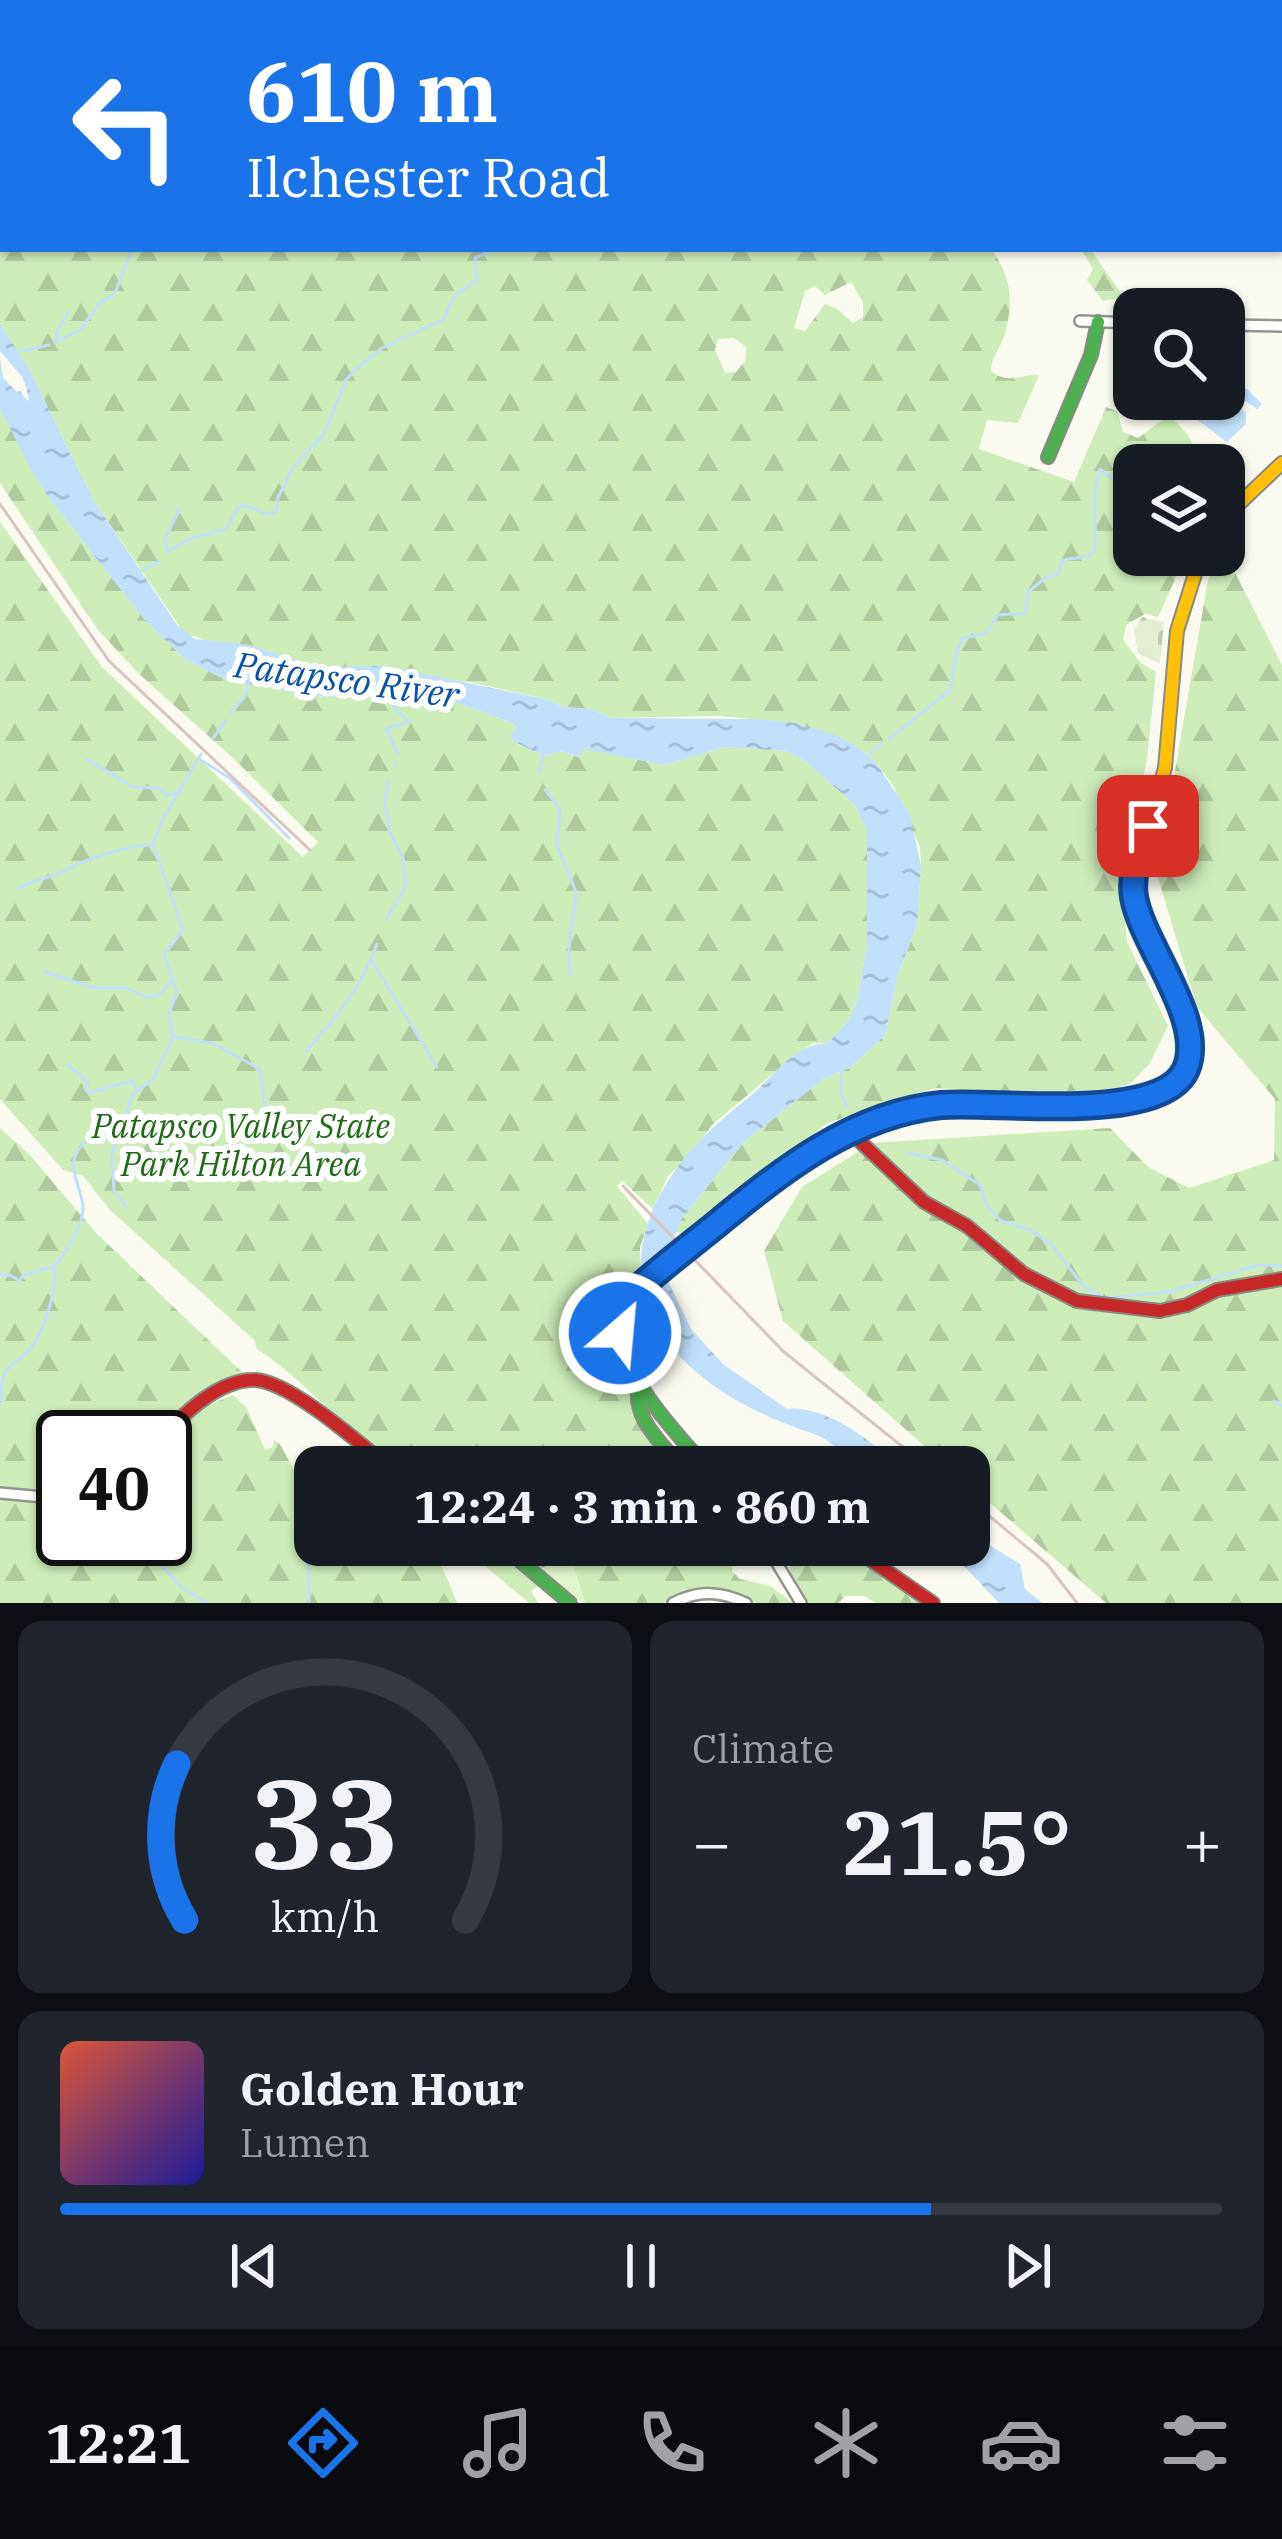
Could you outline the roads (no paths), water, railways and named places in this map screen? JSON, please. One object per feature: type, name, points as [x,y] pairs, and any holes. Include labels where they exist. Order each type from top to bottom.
[{"type":"street","points":[[1080,322],[1113,322]]},
{"type":"street","points":[[1048,457],[1090,355],[1098,322]]},
{"type":"street","points":[[1245,325],[1282,326]]},
{"type":"street","points":[[1245,498],[1282,463]]},
{"type":"street","points":[[690,1446],[626,1357],[621,1316],[630,1297],[790,1164],[851,1133],[914,1110],[941,1105],[1058,1108],[1143,1097],[1170,1088],[1185,1073],[1188,1032],[1138,911],[1133,886],[1168,753],[1180,616],[1194,576]]},
{"type":"street","points":[[851,1133],[924,1202],[967,1226],[1024,1274],[1075,1300],[1124,1310],[1160,1311],[1187,1305],[1217,1289],[1282,1279]]},
{"type":"street","points":[[187,1410],[241,1381],[261,1379],[318,1410],[363,1446]]},
{"type":"street","points":[[640,1382],[634,1393],[637,1407],[666,1446]]},
{"type":"street","points":[[0,1493],[36,1496]]},
{"type":"street","points":[[526,1566],[570,1603]]},
{"type":"street","points":[[779,1566],[802,1603]]},
{"type":"street","points":[[879,1566],[933,1603]]},
{"type":"street","points":[[673,1603],[706,1592],[746,1603]]},
{"type":"water","name":"Patapsco River","points":[[0,323],[30,371],[94,501],[177,625],[195,639],[250,645],[316,667],[387,666],[550,700],[563,707],[591,709],[611,718],[796,723],[833,734],[876,763],[910,814],[921,866],[917,925],[898,974],[885,1035],[851,1067],[823,1079],[744,1142],[682,1218],[670,1248],[668,1281],[691,1329],[723,1364],[787,1409],[831,1418],[874,1446],[834,1446],[748,1406],[697,1373],[662,1334],[644,1290],[643,1244],[659,1196],[694,1147],[784,1063],[804,1049],[828,1043],[849,1020],[867,945],[867,830],[854,804],[805,761],[786,751],[725,747],[664,765],[584,749],[578,757],[561,751],[544,756],[513,741],[517,727],[512,723],[458,703],[375,694],[325,697],[220,677],[185,659],[145,620],[31,470],[0,408],[0,358],[3,378],[27,401],[29,398],[23,378],[0,351]]},
{"type":"water","points":[[1245,388],[1262,404],[1257,409],[1245,401]]},
{"type":"water","points":[[1245,412],[1246,424],[1227,442],[1197,420],[1245,420]]},
{"type":"water","points":[[990,1546],[1020,1564],[1025,1589],[1042,1603],[999,1603],[964,1566],[990,1566]]},
{"type":"waterway","points":[[56,342],[80,330],[100,303],[115,293],[131,252]]},
{"type":"waterway","points":[[167,552],[227,528],[243,505],[267,514],[276,512],[278,497],[294,466],[324,434],[346,380],[382,348],[443,320],[455,295],[477,280],[475,258],[489,252]]},
{"type":"waterway","points":[[56,340],[69,311]]},
{"type":"waterway","points":[[17,352],[49,345]]},
{"type":"waterway","points":[[889,739],[950,690],[963,638],[986,634],[998,615],[1026,613],[1028,592],[1058,574],[1063,560],[1089,556],[1095,549],[1095,490],[1100,469],[1113,479]]},
{"type":"waterway","points":[[167,551],[165,540],[179,509]]},
{"type":"waterway","points":[[141,571],[160,561]]},
{"type":"waterway","points":[[230,713],[245,697],[249,680]]},
{"type":"waterway","points":[[398,696],[393,706],[409,722],[386,729],[398,754]]},
{"type":"waterway","points":[[213,738],[226,720]]},
{"type":"waterway","points":[[866,758],[882,743]]},
{"type":"waterway","points":[[126,1206],[114,1191],[112,1154],[133,1094],[153,1079],[173,1037],[169,1014],[177,991],[164,955],[183,930],[153,844],[201,754]]},
{"type":"waterway","points":[[539,772],[543,757]]},
{"type":"waterway","points":[[87,759],[133,787],[159,788],[166,795],[181,792]]},
{"type":"waterway","points":[[199,759],[231,779],[289,838]]},
{"type":"waterway","points":[[386,920],[406,886],[403,857],[390,833],[385,802],[388,781]]},
{"type":"waterway","points":[[545,790],[560,808],[557,845],[576,892],[570,975]]},
{"type":"waterway","points":[[18,889],[94,858],[150,845]]},
{"type":"waterway","points":[[306,1051],[347,1001],[377,944]]},
{"type":"waterway","points":[[372,961],[437,1067]]},
{"type":"waterway","points":[[45,972],[94,988],[126,988],[146,997],[158,996],[173,979]]},
{"type":"waterway","points":[[175,1037],[212,1043],[260,1069],[265,1106],[277,1127]]},
{"type":"waterway","points":[[68,1065],[88,1082],[85,1089],[89,1093],[132,1081],[136,1088]]},
{"type":"waterway","points":[[842,1069],[841,1093],[847,1107]]},
{"type":"waterway","points":[[0,1404],[4,1375],[31,1348],[41,1330],[52,1296],[54,1266],[80,1221],[83,1207],[74,1171],[76,1155],[91,1138],[118,1128]]},
{"type":"waterway","points":[[907,1153],[942,1160],[980,1185],[987,1206],[1001,1221],[1030,1230],[1051,1244],[1084,1287],[1105,1298],[1169,1292],[1258,1265],[1282,1266]]},
{"type":"waterway","points":[[0,1275],[19,1281],[52,1267]]},
{"type":"waterway","points":[[1274,1401],[1282,1406]]},
{"type":"waterway","points":[[162,1566],[181,1587],[207,1603]]},
{"type":"waterway","points":[[308,1566],[309,1603]]},
{"type":"railway","points":[[0,504],[109,661],[310,850]]},
{"type":"railway","points":[[623,1186],[784,1352],[902,1446]]},
{"type":"railway","points":[[990,1516],[1047,1564],[1077,1603]]},
{"type":"park label","name":"Patapsco Valley State Park Hilton Area","points":[[241,1144]]}]
